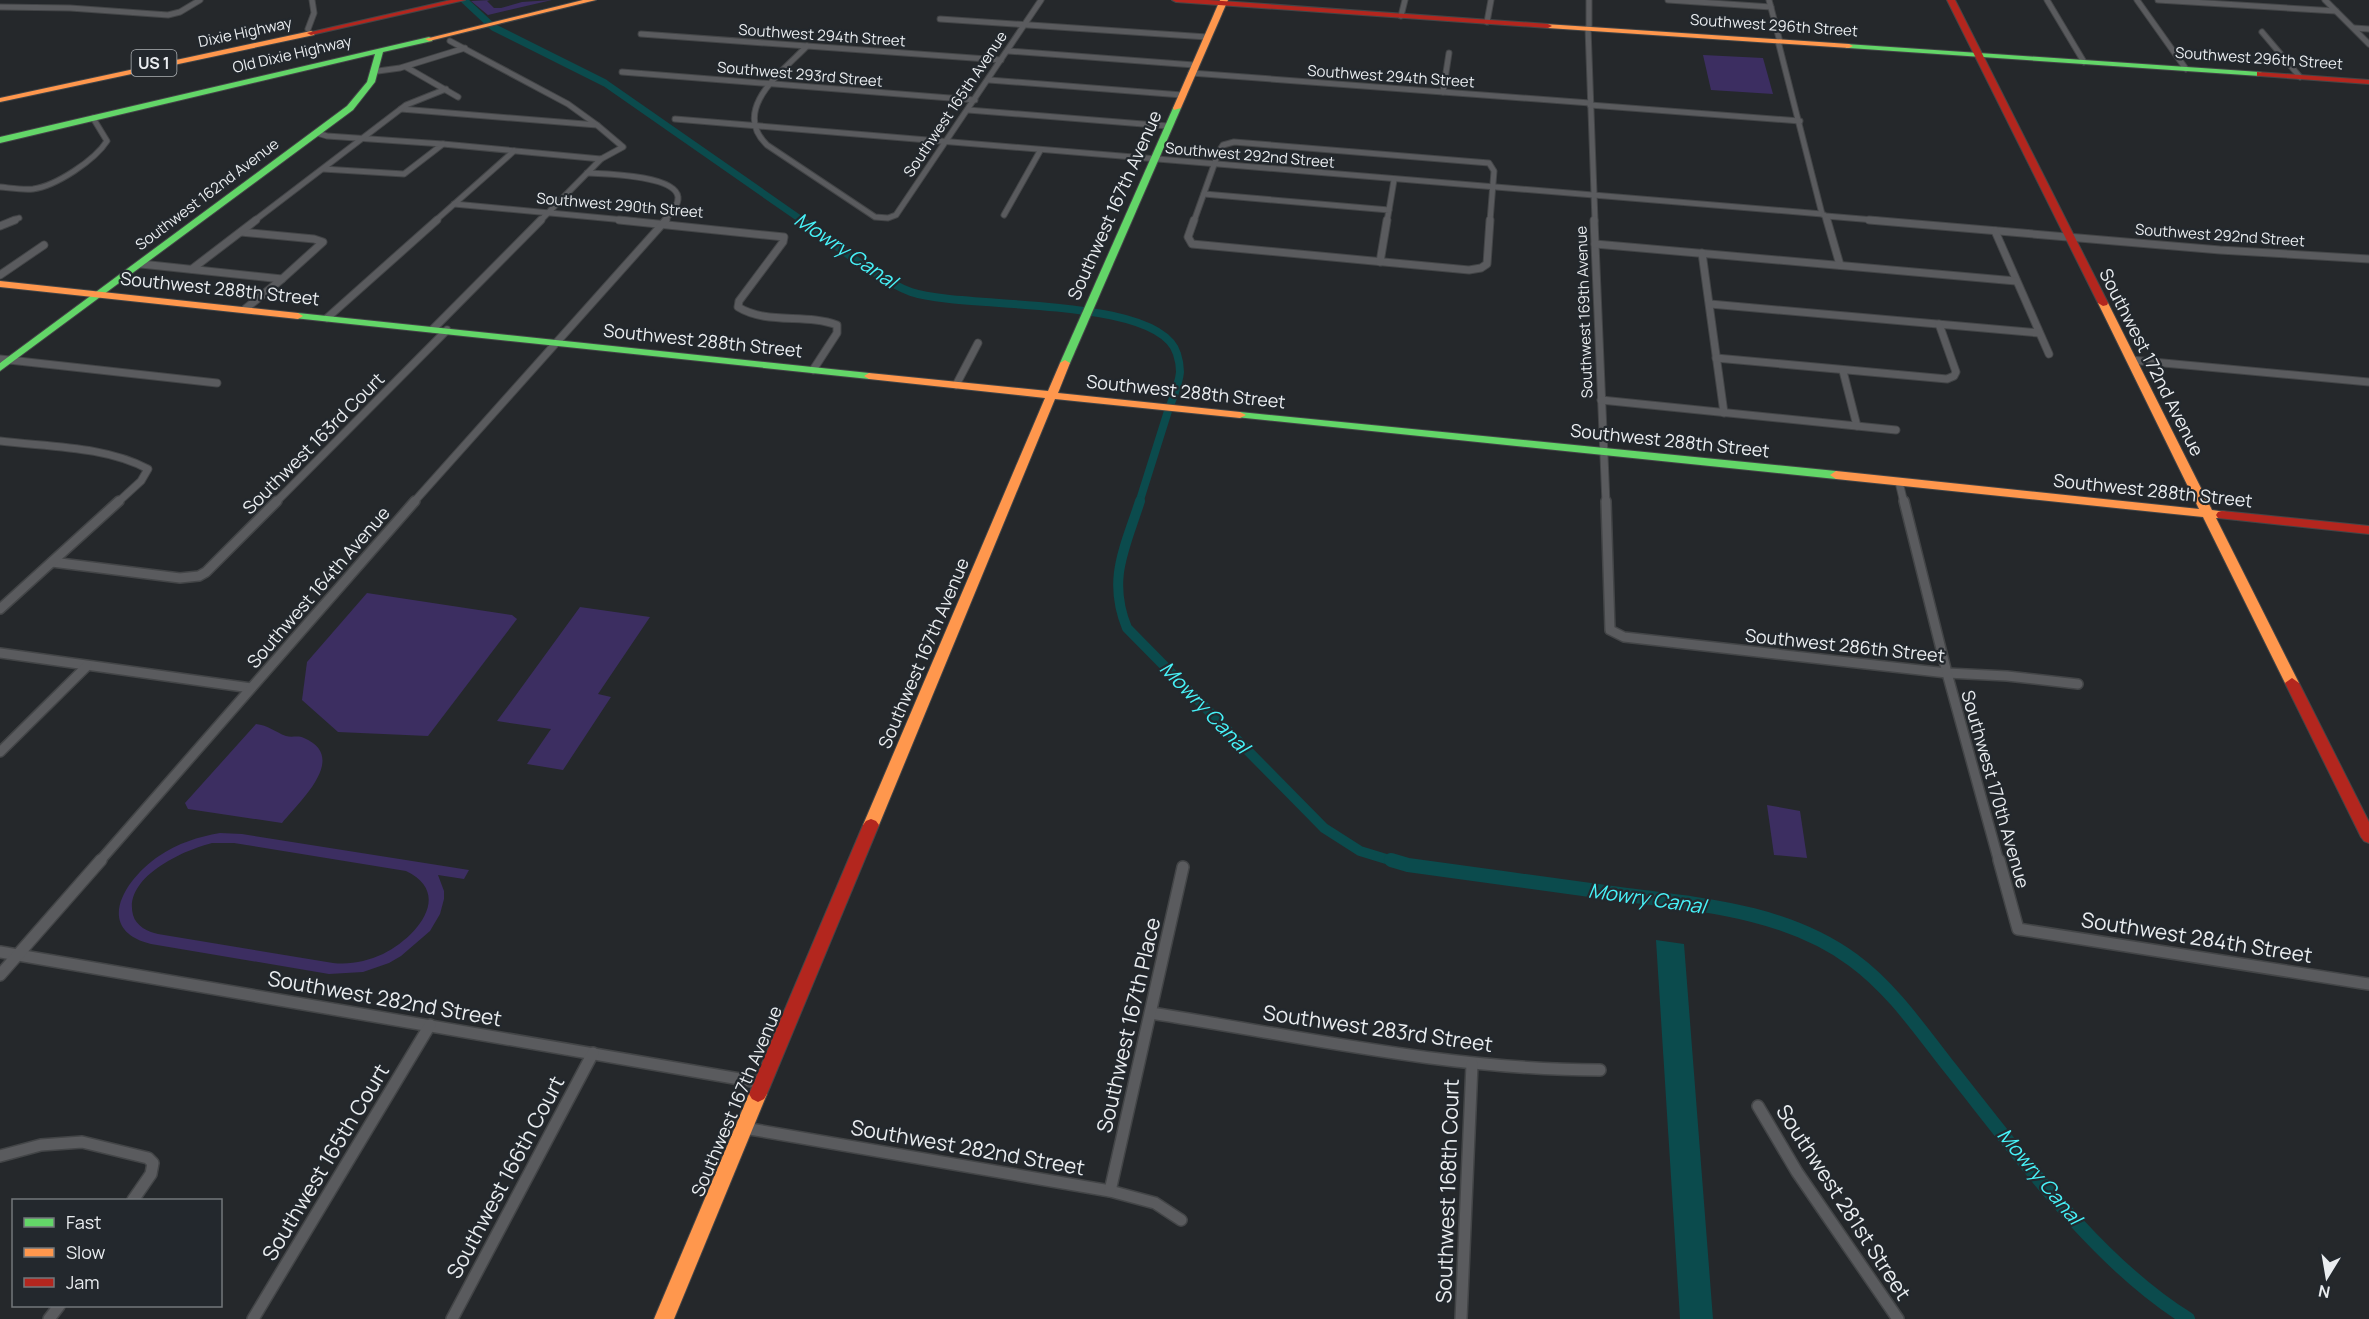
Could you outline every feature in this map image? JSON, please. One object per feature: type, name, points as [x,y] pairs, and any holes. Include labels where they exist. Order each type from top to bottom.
[{"type":"main road","name":"Dixie Highway","points":[[1,96],[212,56],[229,49],[439,0]]},
{"type":"main road","name":"Old Dixie Highway","points":[[0,140],[592,0]]},
{"type":"main road","name":"Southwest 296th Street","points":[[1176,0],[2369,82]]},
{"type":"main road","name":"Southwest 172nd Avenue","points":[[1951,0],[2369,837]]},
{"type":"main road","name":"Dixie Highway","points":[[1,96],[457,1]]},
{"type":"main road","name":"Southwest 167th Avenue","points":[[664,1319],[1051,395],[1223,2]]},
{"type":"main road","name":"Southwest 162nd Avenue","points":[[4,362],[141,264],[362,98],[371,87],[378,71],[380,50]]},
{"type":"main road","name":"Southwest 288th Street","points":[[0,284],[1182,409],[2369,530]]},
{"type":"street","points":[[30,6],[42,0]]},
{"type":"street","points":[[0,7],[30,6],[175,14],[200,0]]},
{"type":"street","points":[[309,32],[314,13],[312,0]]},
{"type":"street","name":"Southwest 165th Avenue","points":[[755,127],[758,136],[767,145],[875,217],[888,218],[896,214],[989,80],[1041,0]]},
{"type":"street","points":[[1401,16],[1405,0]]},
{"type":"street","points":[[1487,22],[1491,0]]},
{"type":"street","name":"Southwest 169th Avenue","points":[[1588,0],[1593,196],[1610,630]]},
{"type":"street","points":[[1668,0],[1771,7]]},
{"type":"street","points":[[1769,0],[1824,215],[1840,266]]},
{"type":"street","points":[[2047,0],[2084,62]]},
{"type":"street","points":[[2137,0],[2186,69]]},
{"type":"street","points":[[2158,0],[2336,11]]},
{"type":"street","points":[[2325,0],[2369,44]]},
{"type":"street","points":[[939,19],[1207,37]]},
{"type":"street","points":[[2354,28],[2369,29]]},
{"type":"street","points":[[2262,32],[2300,77]]},
{"type":"street","name":"Southwest 294th Street","points":[[641,34],[1001,60]]},
{"type":"street","points":[[450,41],[568,104],[597,125]]},
{"type":"street","points":[[755,127],[755,105],[807,46]]},
{"type":"street","points":[[378,71],[406,67],[465,48]]},
{"type":"street","name":"Southwest 294th Street","points":[[1008,51],[1443,92],[1800,121]]},
{"type":"street","points":[[1443,92],[1449,53]]},
{"type":"street","points":[[406,67],[458,97]]},
{"type":"street","name":"Southwest 293rd Street","points":[[622,72],[975,100]]},
{"type":"street","points":[[989,80],[1182,95]]},
{"type":"street","points":[[192,269],[401,109],[416,99],[446,89]]},
{"type":"street","points":[[401,109],[597,125]]},
{"type":"street","points":[[968,110],[1168,126]]},
{"type":"street","points":[[569,123],[584,116]]},
{"type":"street","points":[[0,187],[36,189],[52,183],[105,147],[107,138],[93,118]]},
{"type":"street","name":"Southwest 292nd Street","points":[[675,119],[1995,231],[2369,259]]},
{"type":"street","name":"Southwest 163rd Court","points":[[52,562],[180,578],[200,576],[217,564],[548,213],[601,159],[618,151],[623,145],[597,125]]},
{"type":"street","points":[[317,133],[327,136],[601,159]]},
{"type":"street","points":[[1240,142],[1485,162],[1494,168],[1493,188],[1487,264],[1485,267],[1469,270],[1195,245],[1189,241],[1188,237],[1223,145],[1240,142]]},
{"type":"street","points":[[323,169],[404,174],[442,144]]},
{"type":"street","points":[[327,318],[514,151]]},
{"type":"street","points":[[1004,215],[1040,151]]},
{"type":"street","name":"Southwest 164th Avenue","points":[[0,975],[662,224],[678,201],[677,192],[670,186],[649,179],[587,173]]},
{"type":"street","points":[[1380,262],[1394,180]]},
{"type":"street","points":[[1204,194],[1389,210]]},
{"type":"street","name":"Southwest 290th Street","points":[[454,204],[771,232],[782,236],[783,243],[738,301],[740,309],[754,314],[827,321],[838,327],[813,370]]},
{"type":"street","points":[[0,226],[19,218]]},
{"type":"street","points":[[1995,231],[2049,354]]},
{"type":"street","points":[[241,232],[314,239],[323,242],[245,309]]},
{"type":"street","points":[[1595,244],[2016,281]]},
{"type":"street","points":[[0,275],[44,245]]},
{"type":"street","points":[[1702,254],[1724,413]]},
{"type":"street","points":[[141,264],[282,279]]},
{"type":"street","points":[[1710,304],[2039,333]]},
{"type":"street","points":[[1716,358],[1939,380],[1951,378],[1955,375],[1955,371],[1939,324]]},
{"type":"street","points":[[956,385],[978,343]]},
{"type":"street","points":[[2131,360],[2369,382]]},
{"type":"street","points":[[4,362],[217,383]]},
{"type":"street","points":[[1843,370],[1857,426]]},
{"type":"street","points":[[1601,400],[1896,430]]},
{"type":"street","points":[[0,441],[98,455],[138,464],[148,469],[141,481],[0,609]]},
{"type":"street","name":"Southwest 170th Avenue","points":[[1899,482],[1947,673],[2018,929]]},
{"type":"street","name":"Southwest 286th Street","points":[[1610,630],[1624,637],[1947,673],[2007,676],[2078,684]]},
{"type":"street","points":[[0,653],[251,688]]},
{"type":"street","points":[[0,752],[87,666]]},
{"type":"street","name":"Southwest 167th Place","points":[[1110,1191],[1183,867]]},
{"type":"street","name":"Southwest 284th Street","points":[[2018,929],[2369,984]]},
{"type":"street","name":"Southwest 282nd Street","points":[[0,952],[763,1083]]},
{"type":"street","name":"Southwest 283rd Street","points":[[1151,1013],[1472,1064],[1558,1070],[1600,1070]]},
{"type":"street","name":"Southwest 165th Court","points":[[254,1319],[430,1025]]},
{"type":"street","name":"Southwest 166th Court","points":[[452,1319],[593,1053]]},
{"type":"street","name":"Southwest 168th Court","points":[[1461,1319],[1472,1064]]},
{"type":"street","name":"Southwest 281st Street","points":[[1758,1106],[1797,1172],[1898,1319]]},
{"type":"street","name":"Southwest 282nd Street","points":[[744,1128],[1110,1191],[1155,1203],[1181,1220]]},
{"type":"street","points":[[0,1156],[41,1145],[81,1142],[148,1158],[153,1163],[151,1174],[134,1199]]},
{"type":"shaded area","points":[[490,0],[487,1],[494,8],[501,8],[522,2],[552,0],[488,15],[471,1]]},
{"type":"shaded area","points":[[1703,55],[1763,58],[1773,94],[1711,90]]},
{"type":"shaded area","points":[[367,593],[512,615],[517,619],[428,736],[338,732],[302,700],[307,662]]},
{"type":"shaded area","points":[[580,607],[650,617],[598,694],[611,697],[563,770],[527,764],[551,729],[497,721]]},
{"type":"shaded area","points":[[256,724],[286,736],[302,737],[317,746],[322,756],[322,767],[309,791],[282,823],[188,809],[185,803]]},
{"type":"shaded area","points":[[1767,805],[1800,811],[1807,858],[1774,855]]},
{"type":"shaded area","points":[[242,834],[469,870],[464,879],[438,875],[444,891],[444,899],[440,914],[430,931],[401,956],[363,972],[329,974],[151,944],[133,937],[123,927],[119,915],[126,890],[136,877],[147,865],[173,847],[212,835]],"holes":[[[212,843],[234,843],[406,871],[420,881],[427,891],[429,903],[425,915],[407,938],[395,947],[371,959],[346,963],[333,963],[158,934],[146,930],[137,922],[133,915],[132,901],[146,877],[158,867],[186,852]]]},
{"type":"water","points":[[1656,940],[1684,944],[1713,1319],[1680,1319]]},
{"type":"waterway","name":"Mowry Canal","points":[[464,0],[493,27],[605,83],[803,221]]},
{"type":"waterway","name":"Mowry Canal","points":[[801,220],[884,279],[911,292],[972,301],[1099,313],[1136,322],[1163,335],[1177,354],[1179,377],[1139,503]]},
{"type":"waterway","name":"Mowry Canal","points":[[1140,501],[1124,549],[1118,579],[1118,594],[1127,628],[1324,828],[1360,851],[1396,862]]},
{"type":"waterway","name":"Mowry Canal","points":[[1391,860],[1408,865],[1706,906],[1768,919],[1826,943],[1853,960],[1891,995],[2028,1166],[2088,1235],[2120,1267],[2153,1295],[2188,1319]]},
{"type":"traffic: fast","points":[[0,140],[429,39]]},
{"type":"traffic: fast","points":[[1849,46],[2260,74]]},
{"type":"traffic: fast","points":[[0,368],[350,108],[371,82],[379,50]]},
{"type":"traffic: fast","points":[[1065,363],[1177,108]]},
{"type":"traffic: fast","points":[[298,316],[869,376]]},
{"type":"traffic: fast","points":[[1240,415],[1836,475]]},
{"type":"traffic: slow","points":[[429,39],[592,0]]},
{"type":"traffic: slow","points":[[1177,108],[1224,0]]},
{"type":"traffic: slow","points":[[1548,26],[1849,46]]},
{"type":"traffic: slow","points":[[0,100],[311,33]]},
{"type":"traffic: slow","points":[[0,284],[298,316]]},
{"type":"traffic: slow","points":[[2103,303],[2292,683]]},
{"type":"traffic: slow","points":[[871,825],[1065,363]]},
{"type":"traffic: slow","points":[[869,376],[1240,415]]},
{"type":"traffic: slow","points":[[1836,475],[2222,515]]},
{"type":"traffic: slow","points":[[664,1319],[758,1094]]},
{"type":"traffic: jam","points":[[311,33],[461,0]]},
{"type":"traffic: jam","points":[[1176,0],[1548,26]]},
{"type":"traffic: jam","points":[[1951,0],[2103,303]]},
{"type":"traffic: jam","points":[[2260,74],[2369,82]]},
{"type":"traffic: jam","points":[[2222,515],[2369,530]]},
{"type":"traffic: jam","points":[[2292,683],[2369,837]]},
{"type":"traffic: jam","points":[[758,1094],[871,825]]}]
